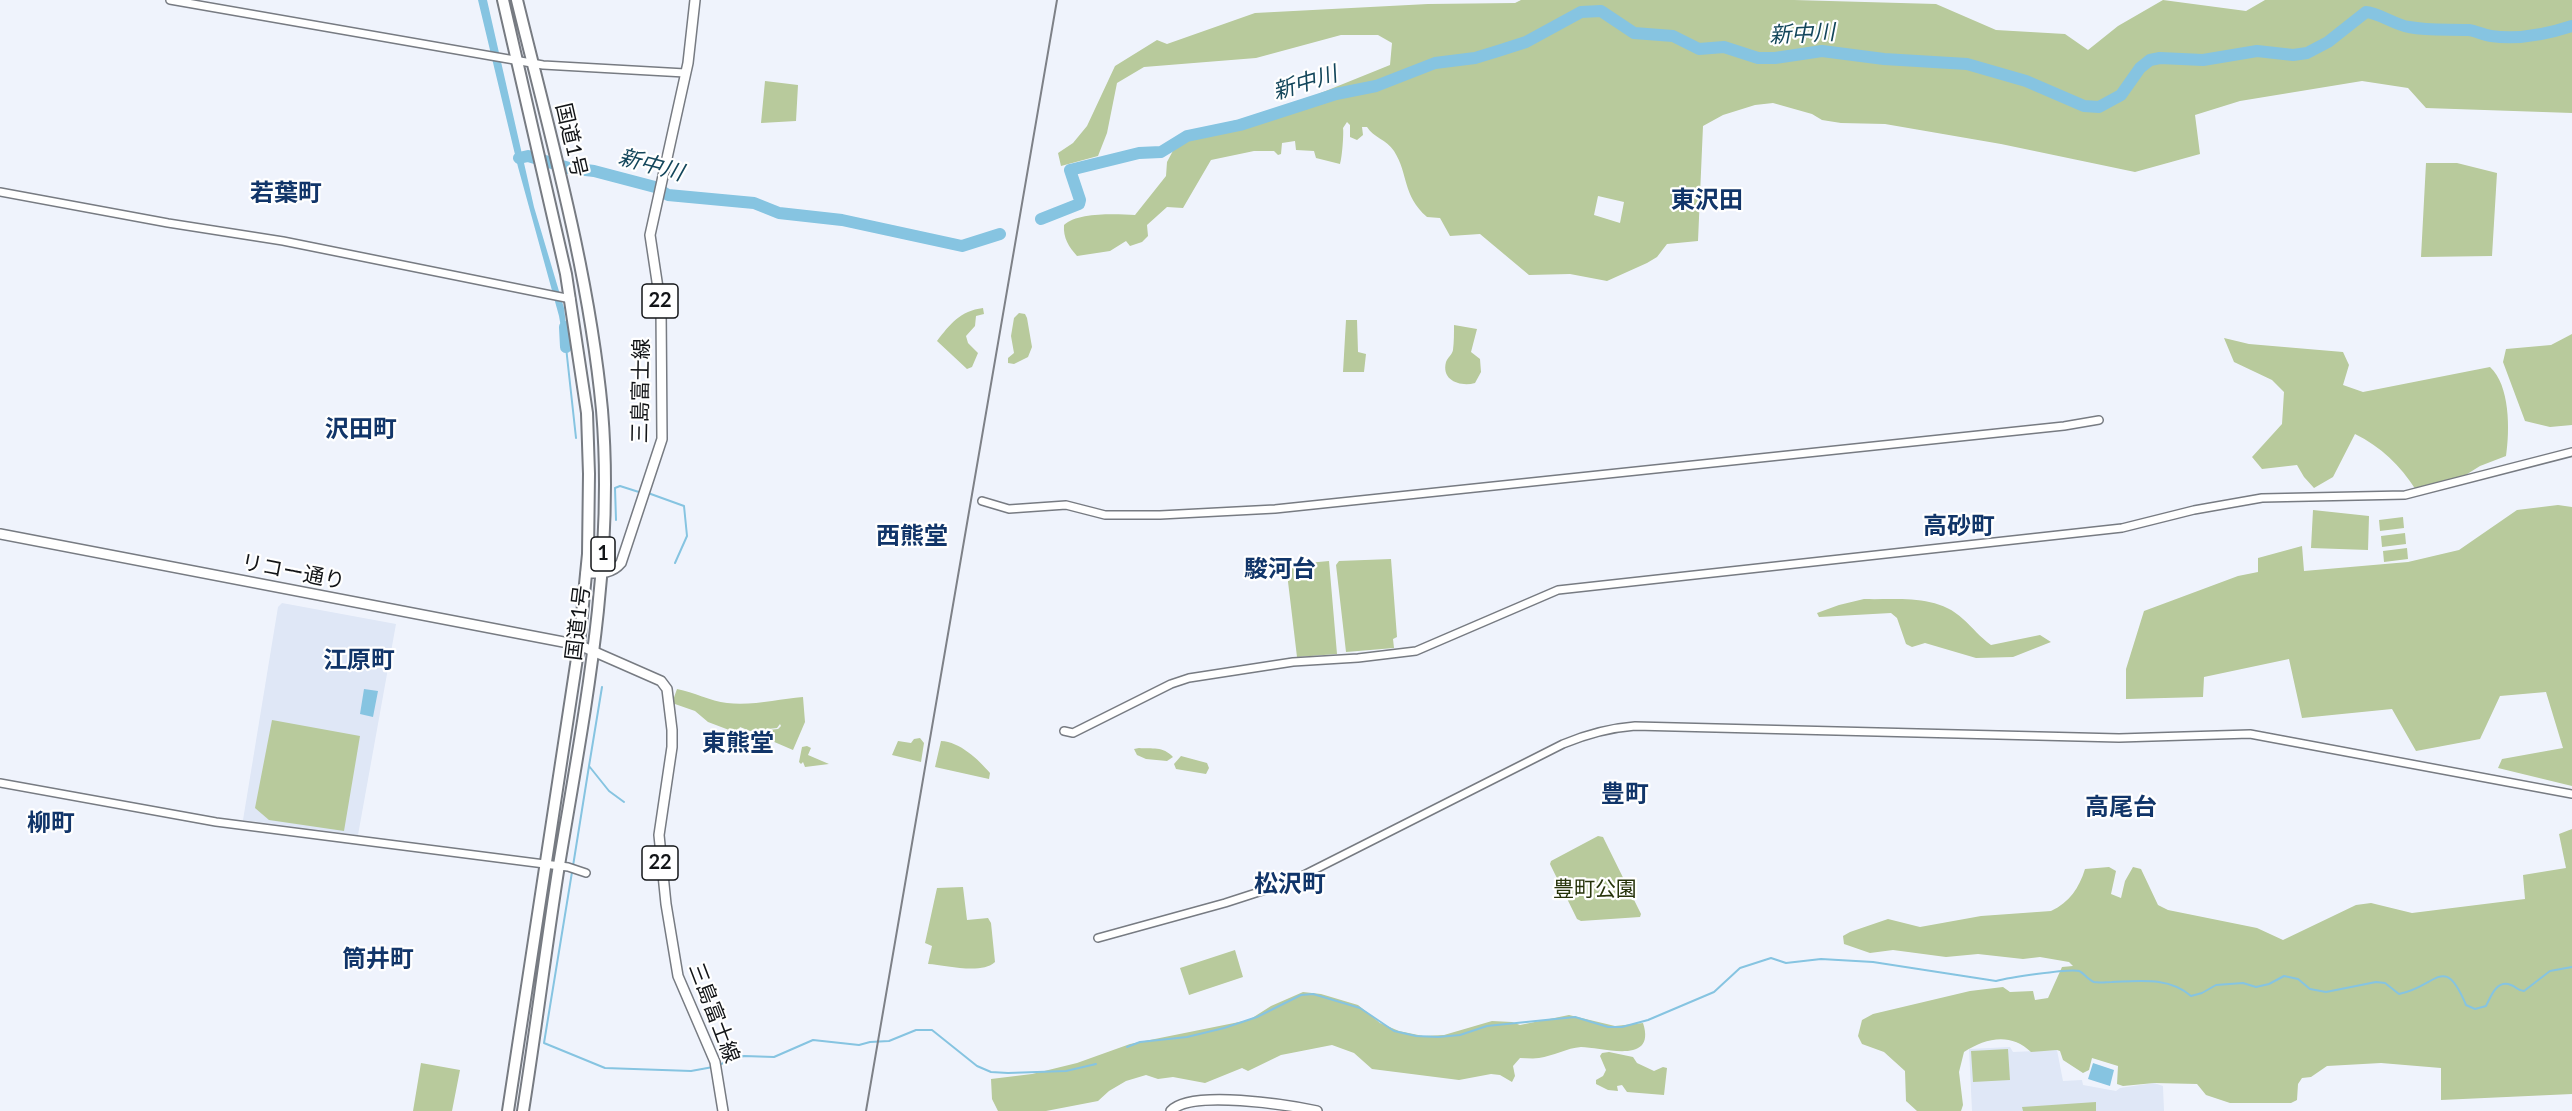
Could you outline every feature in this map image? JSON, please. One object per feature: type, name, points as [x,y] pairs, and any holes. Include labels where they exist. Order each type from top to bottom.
[{"type":"highway","name":"国道1号","points":[[502,0],[569,299],[587,412],[589,474],[586,573],[579,645],[508,1111]]},
{"type":"highway","name":"国道1号","points":[[517,0],[582,269],[602,412],[604,474],[603,573],[594,651],[523,1111]]},
{"type":"main road","name":"三島富士線","points":[[603,573],[615,570],[621,563],[662,439],[661,308],[650,235],[686,73],[695,0]]},
{"type":"main road","name":"リコー通り","points":[[0,534],[579,645],[594,651]]},
{"type":"main road","points":[[586,573],[603,573]]},
{"type":"main road","name":"三島富士線","points":[[594,651],[661,681],[668,689],[672,747],[659,835],[662,877],[678,976],[715,1062],[723,1111]]},
{"type":"main road","points":[[1171,1111],[1184,1102],[1203,1100],[1282,1105],[1317,1111]]},
{"type":"street","points":[[170,0],[533,64],[686,73]]},
{"type":"street","points":[[0,192],[168,223],[283,241],[569,299]]},
{"type":"street","points":[[982,501],[1009,509],[1066,505],[1105,515],[1160,515],[1275,509],[2064,426],[2099,420]]},
{"type":"street","points":[[1064,731],[1073,733],[1171,684],[1189,678],[1272,664],[1416,651],[1558,590],[2122,528],[2202,508],[2262,498],[2405,495],[2572,452]]},
{"type":"street","points":[[1098,938],[1290,882],[1563,744],[1590,733],[1635,726],[2119,738],[2250,734],[2572,794]]},
{"type":"street","points":[[0,783],[216,822],[568,867],[586,873]]},
{"type":"shaded area","points":[[282,603],[396,624],[358,835],[243,820],[278,607]]},
{"type":"shaded area","points":[[2010,1047],[2013,1052],[2057,1050],[2063,1081],[2082,1080],[2083,1085],[2116,1091],[2120,1088],[2154,1083],[2163,1086],[2164,1111],[1972,1111],[1969,1049]]},
{"type":"green space","points":[[1521,0],[1794,0],[1936,4],[1996,30],[2065,34],[2088,50],[2118,26],[2163,0],[2246,11],[2265,0],[2572,0],[2572,113],[2426,108],[2408,88],[2362,81],[2240,101],[2195,115],[2200,154],[2135,172],[2001,144],[1885,124],[1822,120],[1812,114],[1773,103],[1755,105],[1723,115],[1703,126],[1698,241],[1667,244],[1657,257],[1607,281],[1570,274],[1529,275],[1480,234],[1450,236],[1440,218],[1427,217],[1413,201],[1399,160],[1391,147],[1367,127],[1362,127],[1363,135],[1357,140],[1350,137],[1350,125],[1347,122],[1343,128],[1340,164],[1316,158],[1314,151],[1296,150],[1295,141],[1282,143],[1281,154],[1278,155],[1274,151],[1254,151],[1211,160],[1183,208],[1167,207],[1147,225],[1148,236],[1142,242],[1130,246],[1126,241],[1110,251],[1077,256],[1067,242],[1064,225],[1070,221],[1098,215],[1135,215],[1166,176],[1167,162],[1176,145],[1185,135],[1281,109],[1390,65],[1392,43],[1378,35],[1341,35],[1256,58],[1144,67],[1117,83],[1107,133],[1098,156],[1061,166],[1058,153],[1073,143],[1087,126],[1115,66],[1157,40],[1167,44],[1255,13],[1428,4],[1515,3]],"holes":[[[1598,196],[1624,202],[1620,223],[1594,215]]]},
{"type":"green space","points":[[765,81],[798,85],[796,121],[761,123]]},
{"type":"green space","points":[[2426,163],[2457,163],[2497,173],[2492,256],[2421,257]]},
{"type":"green space","points":[[983,308],[984,314],[976,316],[975,326],[966,336],[968,343],[978,353],[972,367],[967,369],[937,341],[962,315]]},
{"type":"green space","points":[[1019,313],[1025,314],[1027,318],[1032,347],[1028,357],[1014,364],[1008,363],[1008,358],[1014,353],[1011,336],[1014,318]]},
{"type":"green space","points":[[1346,320],[1357,320],[1358,352],[1366,354],[1364,372],[1343,372]]},
{"type":"green space","points":[[1454,325],[1477,329],[1471,352],[1480,359],[1481,372],[1475,383],[1458,383],[1446,374],[1446,362],[1453,350]]},
{"type":"green space","points":[[2572,334],[2572,425],[2550,427],[2525,421],[2503,362],[2506,349],[2551,345]]},
{"type":"green space","points":[[2224,338],[2249,344],[2343,352],[2349,365],[2343,385],[2363,392],[2490,367],[2497,375],[2505,396],[2508,421],[2506,456],[2480,466],[2448,486],[2416,490],[2389,458],[2355,434],[2333,477],[2314,488],[2297,465],[2262,469],[2252,457],[2282,424],[2284,392],[2272,380],[2234,362]]},
{"type":"green space","points":[[2558,505],[2572,507],[2572,786],[2498,768],[2502,759],[2563,748],[2546,692],[2500,696],[2480,739],[2416,751],[2392,709],[2302,718],[2289,659],[2204,677],[2203,697],[2126,699],[2126,669],[2144,611],[2238,576],[2258,572],[2258,558],[2302,546],[2304,571],[2408,562],[2459,550],[2517,510]]},
{"type":"green space","points":[[2313,510],[2369,516],[2368,550],[2311,548]]},
{"type":"green space","points":[[2403,517],[2404,528],[2380,531],[2379,520]]},
{"type":"green space","points":[[2405,533],[2406,544],[2382,547],[2381,536]]},
{"type":"green space","points":[[2407,548],[2408,559],[2384,562],[2383,551]]},
{"type":"green space","points":[[1391,559],[1397,637],[1393,639],[1394,648],[1346,652],[1336,565],[1339,561]]},
{"type":"green space","points":[[1329,561],[1337,654],[1297,657],[1286,565]]},
{"type":"green space","points":[[1864,599],[1916,600],[1941,605],[1963,619],[1991,645],[2040,635],[2051,642],[2013,657],[1976,658],[1925,643],[1912,647],[1906,644],[1897,618],[1891,613],[1819,617],[1817,613]]},
{"type":"green space","points":[[677,689],[736,704],[803,697],[805,722],[793,750],[751,732],[778,729],[780,724],[777,728],[750,731],[740,727],[737,733],[708,722],[695,711],[672,703]]},
{"type":"green space","points":[[272,720],[360,736],[344,831],[269,820],[255,808]]},
{"type":"green space","points":[[920,738],[924,743],[921,762],[892,755],[898,741],[911,743],[914,739]]},
{"type":"green space","points":[[941,741],[955,744],[968,752],[990,773],[989,779],[935,767]]},
{"type":"green space","points":[[802,747],[811,748],[808,755],[829,764],[805,767],[803,762],[801,764],[799,762]]},
{"type":"green space","points":[[1134,749],[1161,750],[1173,757],[1167,761],[1146,759],[1137,755]]},
{"type":"green space","points":[[1181,756],[1207,763],[1209,768],[1206,774],[1176,769],[1174,764]]},
{"type":"green space","points":[[2572,829],[2572,1094],[2441,1100],[2441,1068],[2381,1063],[2327,1066],[2311,1077],[2302,1078],[2298,1084],[2297,1100],[2291,1103],[2230,1103],[2206,1095],[2197,1084],[2154,1083],[2123,1086],[2117,1084],[2118,1066],[2092,1058],[2089,1070],[2083,1073],[2063,1060],[2060,1051],[2031,1052],[2015,1042],[1998,1039],[1981,1043],[1964,1052],[1959,1072],[1963,1105],[1961,1111],[1917,1111],[1906,1101],[1905,1071],[1884,1052],[1862,1044],[1858,1036],[1862,1020],[1873,1014],[1970,991],[2003,987],[2010,992],[2033,991],[2035,1000],[2048,998],[2062,967],[2073,966],[2069,962],[2040,957],[2023,959],[1978,954],[1946,957],[1893,950],[1870,953],[1844,944],[1843,936],[1850,932],[1888,919],[1920,927],[1981,916],[2051,911],[2073,894],[2085,869],[2109,867],[2116,871],[2111,894],[2121,898],[2125,881],[2133,867],[2141,869],[2158,905],[2168,910],[2257,928],[2283,940],[2356,905],[2371,903],[2412,913],[2525,899],[2523,875],[2566,868],[2559,834]]},
{"type":"green space","name":"豊町公園","points":[[1598,836],[1603,837],[1641,914],[1640,917],[1581,921],[1577,919],[1550,864],[1551,861]]},
{"type":"green space","points":[[963,887],[967,920],[988,918],[991,923],[995,962],[989,966],[972,969],[928,964],[932,946],[925,943],[937,888]]},
{"type":"green space","points":[[1235,950],[1243,977],[1189,995],[1180,968]]},
{"type":"green space","points":[[1303,992],[1321,994],[1358,1005],[1380,1023],[1399,1031],[1423,1036],[1444,1035],[1492,1021],[1512,1022],[1520,1025],[1569,1015],[1615,1026],[1643,1023],[1645,1036],[1642,1045],[1625,1051],[1581,1047],[1539,1058],[1520,1058],[1513,1066],[1515,1076],[1512,1082],[1500,1075],[1491,1074],[1459,1080],[1372,1069],[1354,1053],[1332,1045],[1281,1055],[1248,1071],[1242,1068],[1205,1083],[1173,1077],[1158,1079],[1146,1075],[1126,1081],[1098,1101],[1046,1111],[998,1111],[992,1099],[991,1079],[1032,1074],[1077,1063],[1130,1044],[1249,1020],[1271,1006]]},
{"type":"green space","points":[[2008,1049],[2010,1080],[1973,1082],[1971,1051]]},
{"type":"green space","points":[[1609,1052],[1633,1057],[1637,1063],[1654,1071],[1663,1067],[1667,1068],[1664,1095],[1627,1092],[1622,1085],[1617,1086],[1618,1091],[1608,1090],[1596,1084],[1596,1080],[1603,1076],[1606,1070],[1600,1056],[1602,1053]]},
{"type":"green space","points":[[421,1063],[460,1070],[452,1111],[413,1111]]},
{"type":"green space","points":[[2096,1102],[2096,1111],[2023,1111],[2022,1107]]},
{"type":"water","points":[[478,0],[487,0],[534,207],[564,308],[568,341],[564,345],[559,316],[518,167]]},
{"type":"water","points":[[364,689],[378,691],[373,717],[360,714]]},
{"type":"water","points":[[2093,1063],[2114,1070],[2110,1086],[2088,1079]]},
{"type":"waterway","name":"新中川","points":[[1041,219],[1079,204],[1080,200],[1070,170],[1139,153],[1161,152],[1187,136],[1240,125],[1336,94],[1376,86],[1435,63],[1475,58],[1498,51],[1526,42],[1581,12],[1601,11],[1634,33],[1673,36],[1699,49],[1724,47],[1758,58],[1775,58],[1822,51],[1884,59],[1967,64],[2026,81],[2084,106],[2099,107],[2121,95],[2140,68],[2150,60],[2160,58],[2203,60],[2257,51],[2293,55],[2307,53],[2328,42],[2366,12],[2409,27],[2469,30],[2501,37],[2532,36],[2572,26]]},
{"type":"waterway","name":"新中川","points":[[519,158],[528,156],[569,168],[594,171],[655,187],[668,195],[754,203],[779,213],[842,220],[962,246],[1000,234]]},
{"type":"waterway","points":[[565,327],[566,347]]},
{"type":"waterway","points":[[566,347],[576,438]]},
{"type":"waterway","points":[[616,520],[615,488],[620,486],[642,493]]},
{"type":"waterway","points":[[648,493],[684,506],[687,536],[675,563]]},
{"type":"waterway","points":[[602,687],[589,766],[609,791],[624,802]]},
{"type":"waterway","points":[[573,866],[589,766]]},
{"type":"waterway","points":[[572,872],[544,1043],[605,1068],[691,1071],[713,1067]]},
{"type":"waterway","points":[[1127,1047],[1140,1042],[1187,1037],[1224,1028],[1257,1017],[1301,995],[1313,994],[1360,1008],[1394,1031],[1416,1036],[1460,1035],[1487,1026],[1575,1017],[1608,1027],[1622,1027],[1648,1020],[1714,992],[1740,968],[1771,958],[1786,963],[1821,959],[1873,962],[1996,981],[2073,970],[2083,973],[2094,982],[2154,981],[2173,986],[2191,996],[2216,985],[2243,983],[2256,987],[2269,984],[2284,976],[2298,979],[2310,989],[2326,992],[2376,982],[2385,983],[2399,994],[2445,976],[2452,980],[2466,1005],[2475,1009],[2486,1006],[2495,990],[2502,984],[2524,991],[2550,971],[2572,967]]},
{"type":"waterway","points":[[718,1065],[744,1056],[774,1057],[813,1040],[859,1045],[889,1041],[916,1030],[932,1030],[977,1066],[991,1072],[1066,1071],[1096,1064]]},
{"type":"railway","points":[[866,1111],[1057,0]]},
{"type":"district","name":"若葉町","points":[[286,193]]},
{"type":"district","name":"東沢田","points":[[1707,200]]},
{"type":"district","name":"沢田町","points":[[361,429]]},
{"type":"district","name":"高砂町","points":[[1959,526]]},
{"type":"district","name":"西熊堂","points":[[912,536]]},
{"type":"district","name":"駿河台","points":[[1280,569]]},
{"type":"district","name":"江原町","points":[[359,660]]},
{"type":"district","name":"東熊堂","points":[[738,743]]},
{"type":"district","name":"豊町","points":[[1625,794]]},
{"type":"district","name":"高尾台","points":[[2121,807]]},
{"type":"district","name":"柳町","points":[[51,823]]},
{"type":"district","name":"松沢町","points":[[1290,884]]},
{"type":"district","name":"筒井町","points":[[378,959]]}]
